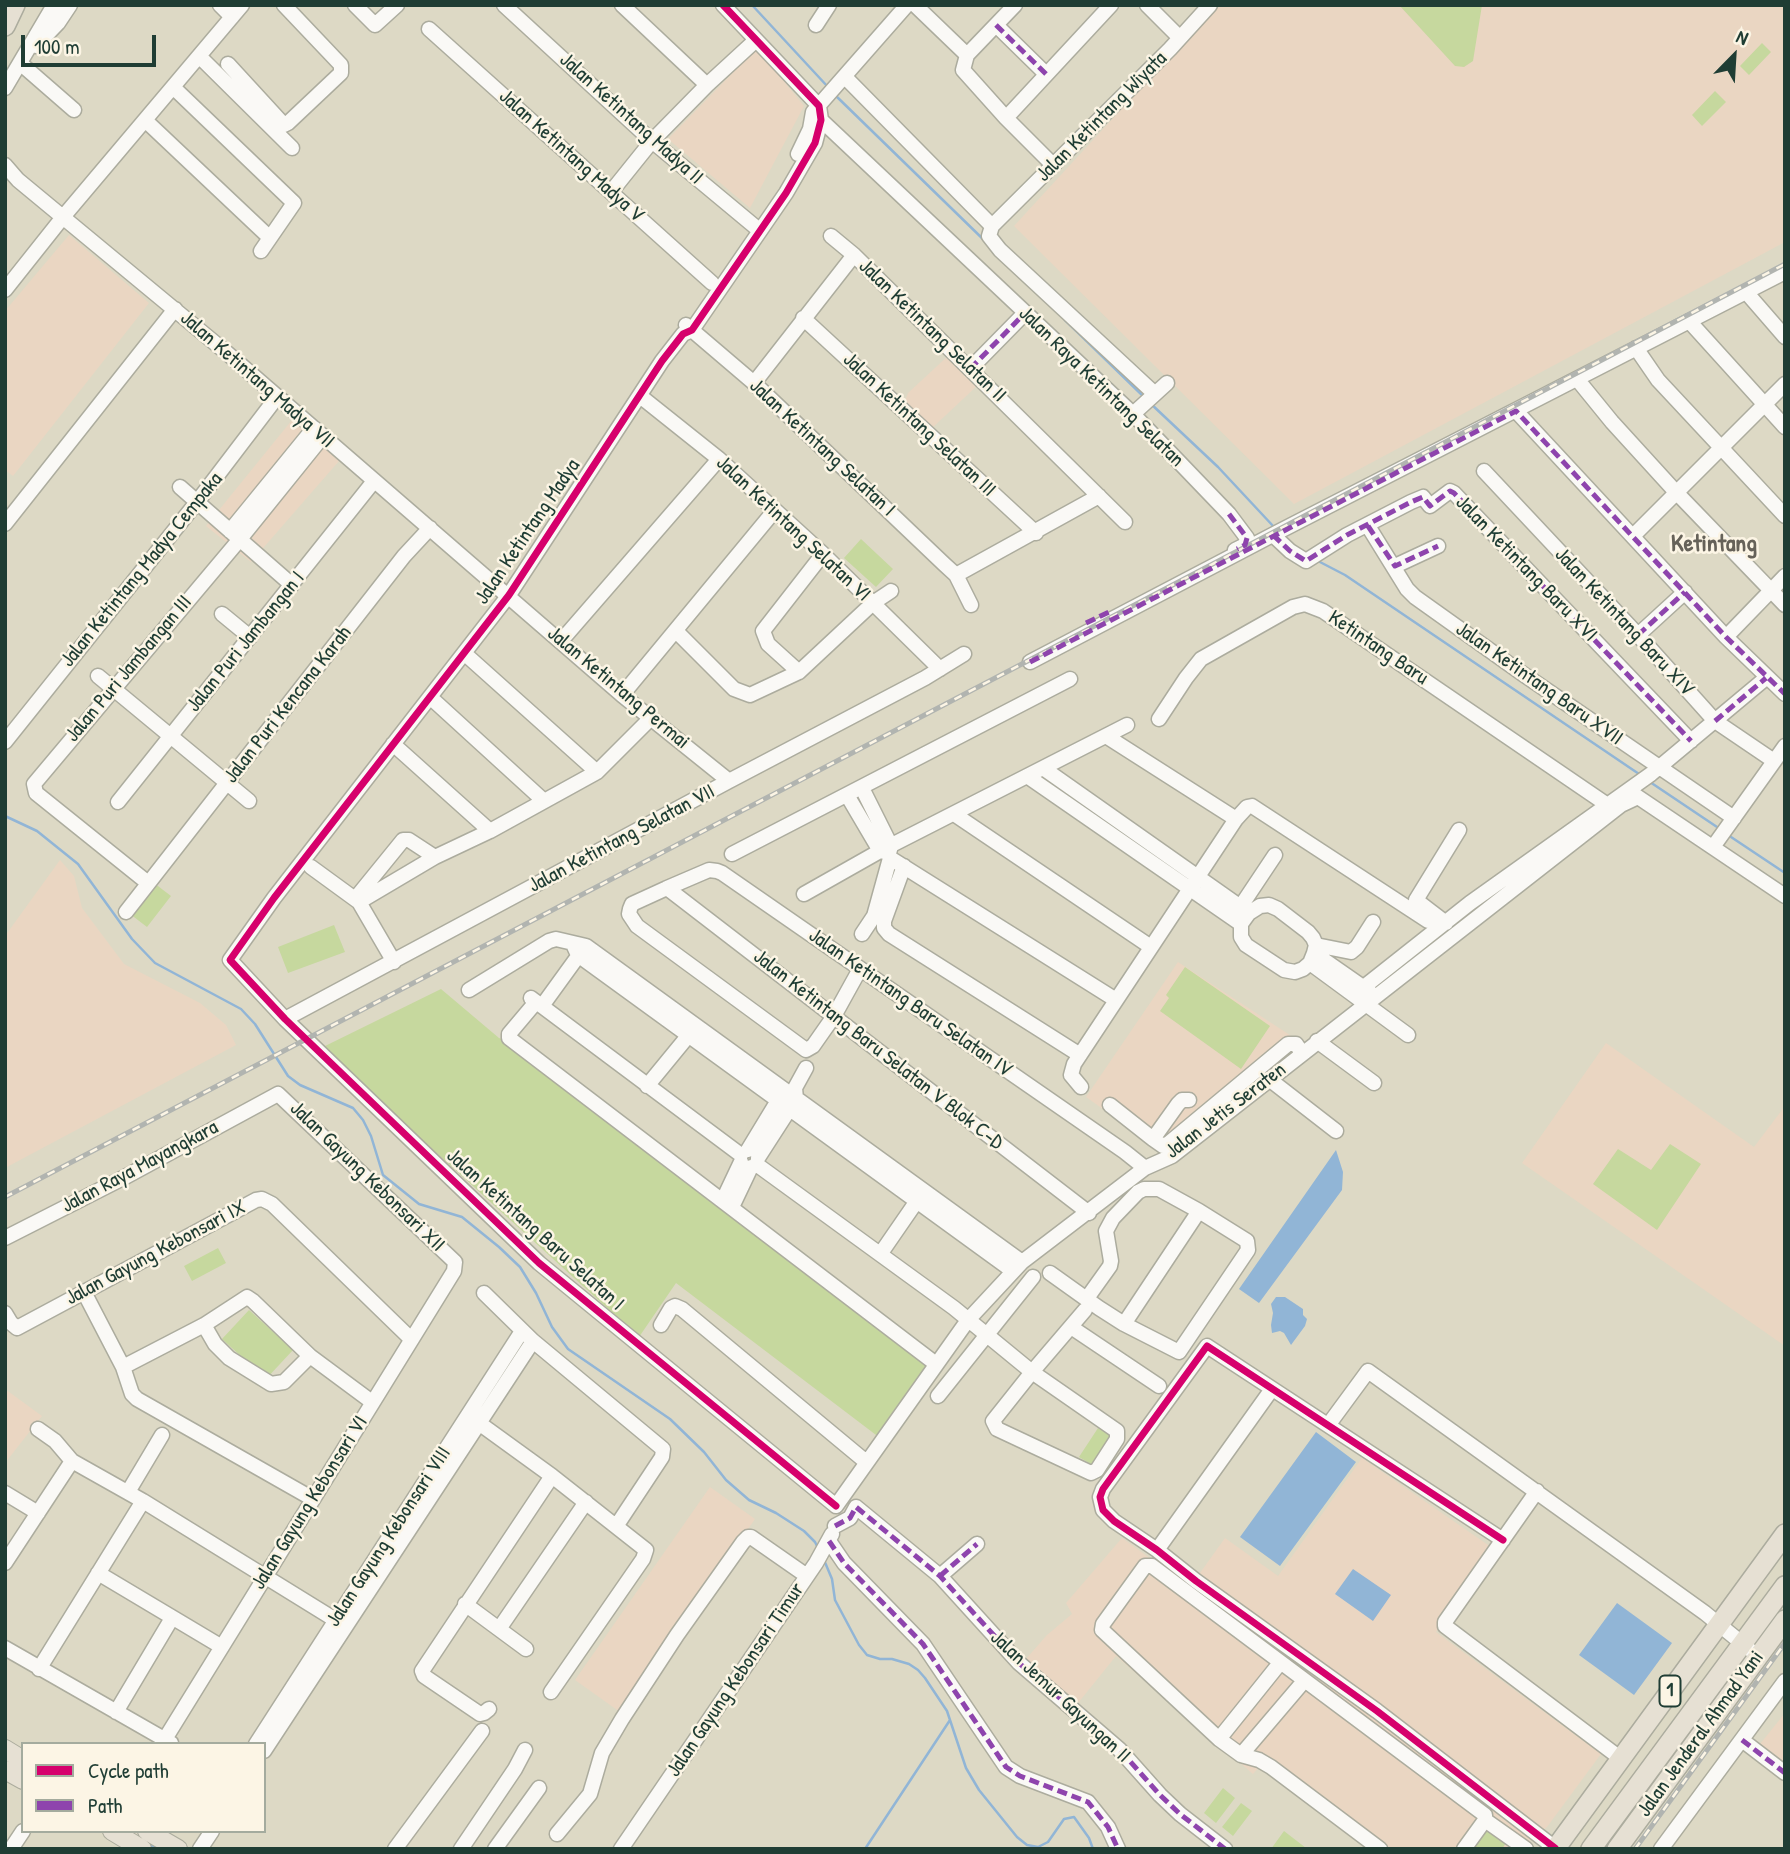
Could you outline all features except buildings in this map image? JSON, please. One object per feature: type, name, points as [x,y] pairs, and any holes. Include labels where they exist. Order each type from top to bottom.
[{"type":"highway","points":[[5,26],[15,5]]},
{"type":"highway","name":"1","points":[[1555,1848],[1620,1758],[1738,1640],[1785,1534]]},
{"type":"highway","name":"Jalan Jenderal Ahmad Yani","points":[[1591,1849],[1738,1640],[1785,1586]]},
{"type":"highway","name":"Jalan Jenderal Ahmad Yani","points":[[1617,1849],[1738,1640],[1785,1620]]},
{"type":"main road","points":[[5,1749],[21,1759]]},
{"type":"main road","points":[[5,1770],[21,1779]]},
{"type":"main road","points":[[150,1833],[178,1849]]},
{"type":"main road","points":[[118,1839],[142,1849]]},
{"type":"street","points":[[5,88],[54,5]]},
{"type":"street","points":[[22,60],[44,39],[70,5]]},
{"type":"street","points":[[5,290],[59,214],[145,121],[199,56],[225,11],[242,5]]},
{"type":"street","points":[[228,64],[284,125],[341,73],[341,65],[284,5]]},
{"type":"street","points":[[355,5],[376,25],[397,5]]},
{"type":"street","name":"Jalan Ketintang Madya II","points":[[504,5],[652,141],[756,227]]},
{"type":"street","points":[[622,5],[706,85]]},
{"type":"street","name":"Jalan Raya Ketintang Selatan","points":[[723,5],[818,111],[838,138],[1025,313],[1144,404],[1247,541],[1245,545],[1086,623]]},
{"type":"street","points":[[816,25],[829,5]]},
{"type":"street","name":"Jalan Ketintang Madya","points":[[230,960],[274,898],[509,595],[640,396],[756,227],[804,142],[818,111],[907,5]]},
{"type":"street","points":[[915,5],[967,55]]},
{"type":"street","points":[[1015,5],[967,55],[963,70],[1006,118],[1054,164]]},
{"type":"street","points":[[1006,118],[1111,5]]},
{"type":"street","points":[[1147,5],[1181,38]]},
{"type":"street","name":"Jalan Ketintang Wiyata","points":[[992,226],[1181,38],[1210,5]]},
{"type":"street","points":[[996,25],[1046,74]]},
{"type":"street","name":"Jalan Ketintang Madya V","points":[[429,29],[712,283]]},
{"type":"street","points":[[611,192],[652,141],[753,40]]},
{"type":"street","points":[[199,56],[292,148]]},
{"type":"street","points":[[22,60],[74,110]]},
{"type":"street","points":[[844,78],[992,226],[989,236],[1000,250],[1144,404],[1167,383]]},
{"type":"street","points":[[173,87],[294,203],[261,251]]},
{"type":"street","name":"Jalan Ketintang Madya","points":[[687,329],[712,283],[786,192],[815,142],[818,111]]},
{"type":"street","points":[[145,121],[270,238]]},
{"type":"street","points":[[815,142],[838,138]]},
{"type":"street","name":"Jalan Ketintang Madya VII","points":[[5,165],[18,180],[175,309],[509,595]]},
{"type":"street","points":[[831,236],[853,255]]},
{"type":"street","name":"Jalan Ketintang Selatan II","points":[[754,383],[853,255],[1125,522]]},
{"type":"street","points":[[1030,662],[1785,272]]},
{"type":"street","points":[[1746,292],[1785,337]]},
{"type":"street","points":[[5,524],[175,309]]},
{"type":"street","points":[[970,369],[1025,313]]},
{"type":"street","name":"Jalan Ketintang Selatan III","points":[[803,318],[1036,533]]},
{"type":"street","points":[[1689,321],[1785,426]]},
{"type":"street","name":"Jalan Ketintang Selatan I","points":[[687,329],[754,383],[956,575],[971,605]]},
{"type":"street","points":[[1636,348],[1658,380],[1785,516]]},
{"type":"street","points":[[1577,379],[1676,493],[1785,605]]},
{"type":"street","points":[[1633,536],[1785,384]]},
{"type":"street","name":"Jalan Ketintang Selatan VI","points":[[640,396],[719,459],[940,669]]},
{"type":"street","name":"Jalan Ketintang Madya Cempaka","points":[[5,742],[197,502],[277,397]]},
{"type":"street","points":[[1516,411],[1726,637],[1785,694]]},
{"type":"street","name":"Jalan Puri Jambangan III","points":[[148,883],[36,793],[34,783],[319,432]]},
{"type":"street","points":[[561,640],[719,459]]},
{"type":"street","name":"Jalan Ketintang Baru XIV","points":[[1484,471],[1715,721],[1774,761]]},
{"type":"street","name":"Jalan Puri Jambangan I","points":[[118,802],[374,481]]},
{"type":"street","points":[[180,487],[292,585]]},
{"type":"street","name":"Jalan Ketintang Baru XVI","points":[[1275,534],[1290,551],[1310,559],[1347,535],[1423,497],[1430,506],[1450,491],[1454,492],[1690,741]]},
{"type":"street","points":[[956,575],[1100,496]]},
{"type":"street","points":[[622,695],[775,510]]},
{"type":"street","name":"Jalan Ketintang Baru XVII","points":[[1368,526],[1407,589],[1415,597],[1655,771],[1724,832]]},
{"type":"street","name":"Jalan Puri Kencana Karah","points":[[126,912],[404,556],[430,528]]},
{"type":"street","points":[[1395,566],[1438,546]]},
{"type":"street","points":[[799,672],[768,644],[763,631],[822,554]]},
{"type":"street","points":[[1726,637],[1785,576]]},
{"type":"street","points":[[676,631],[734,689],[750,695],[799,672],[873,603],[891,591]]},
{"type":"street","points":[[1638,635],[1685,593]]},
{"type":"street","name":"Jalan Ketintang Permai","points":[[509,595],[622,695],[729,781]]},
{"type":"street","name":"Ketintang Baru","points":[[1160,719],[1186,678],[1202,659],[1293,607],[1305,604],[1323,611],[1606,804]]},
{"type":"street","points":[[222,614],[250,637]]},
{"type":"street","points":[[464,653],[597,772]]},
{"type":"street","name":"Jalan Ketintang Selatan VII","points":[[285,1019],[964,654]]},
{"type":"street","points":[[98,676],[248,800]]},
{"type":"street","name":"Jalan Jetis Seraten","points":[[1365,995],[1621,805],[1655,771],[1766,678]]},
{"type":"street","points":[[732,854],[1070,679]]},
{"type":"street","points":[[430,697],[544,801]]},
{"type":"street","points":[[357,901],[597,772],[650,718]]},
{"type":"street","points":[[804,894],[1127,725]]},
{"type":"street","points":[[1106,736],[1236,819]]},
{"type":"street","points":[[393,744],[490,831]]},
{"type":"street","points":[[1724,832],[1785,746]]},
{"type":"street","points":[[1043,768],[1194,882]]},
{"type":"street","points":[[1027,776],[1244,914]]},
{"type":"street","points":[[862,788],[887,852],[874,916],[862,934]]},
{"type":"street","points":[[1633,791],[1724,832],[1785,896]]},
{"type":"street","name":"Jalan Jetis Seraten","points":[[836,1506],[931,1360],[1017,1266],[1145,1168],[1172,1156],[1302,1053],[1446,923],[1606,804],[1633,791]]},
{"type":"street","points":[[847,795],[887,852],[904,866],[1116,1000]]},
{"type":"street","points":[[1081,1087],[1071,1070],[1243,810],[1252,806],[1428,921]]},
{"type":"street","points":[[954,814],[1151,947]]},
{"type":"street","points":[[1446,923],[1416,900],[1459,830]]},
{"type":"street","points":[[357,901],[403,840],[409,840],[435,857]]},
{"type":"street","points":[[1275,855],[1244,914],[1241,937],[1246,945],[1284,970],[1295,972],[1313,953],[1351,952],[1373,922]]},
{"type":"street","points":[[904,866],[884,921],[884,928],[889,934],[1080,1055]]},
{"type":"street","points":[[311,867],[357,901],[394,962]]},
{"type":"street","name":"Jalan Ketintang Baru Selatan IV","points":[[667,888],[709,870],[717,871],[1145,1168]]},
{"type":"street","points":[[667,888],[632,904],[629,914],[637,926],[806,1050],[813,1046],[834,1016],[860,969]]},
{"type":"street","name":"Jalan Ketintang Baru Selatan V Blok C-D","points":[[667,888],[1089,1213]]},
{"type":"street","points":[[1244,914],[1260,906],[1269,905],[1278,909],[1308,932],[1313,953],[1365,995],[1408,1035]]},
{"type":"street","points":[[469,990],[548,941],[556,939],[579,949],[789,1097],[1017,1266]]},
{"type":"street","points":[[579,949],[509,1034],[509,1038],[931,1360]]},
{"type":"street","name":"Jalan Ketintang Baru Selatan I","points":[[230,960],[285,1019],[540,1263],[836,1506]]},
{"type":"street","points":[[536,1002],[647,1086],[881,1253],[1032,1372],[1117,1431],[1117,1440],[1096,1471],[1088,1472],[994,1426],[993,1419],[1032,1372],[1085,1310]]},
{"type":"street","points":[[647,1086],[692,1031]]},
{"type":"street","points":[[1317,1041],[1374,1083]]},
{"type":"street","points":[[1110,1105],[1159,1144],[1166,1146],[1288,1044],[1296,1044],[1302,1053]]},
{"type":"street","points":[[727,1204],[749,1159],[806,1068]]},
{"type":"street","points":[[1269,1079],[1336,1131]]},
{"type":"street","name":"Jalan Raya Mayangkara","points":[[5,1238],[125,1177],[273,1094]]},
{"type":"street","name":"Jalan Gayung Kebonsari XII","points":[[273,1094],[281,1095],[456,1262],[456,1266]]},
{"type":"street","points":[[1153,1139],[1178,1104],[1182,1100],[1189,1100]]},
{"type":"street","points":[[1050,1273],[1124,1324],[1176,1352],[1181,1351],[1192,1336],[1248,1250],[1247,1241],[1158,1189],[1144,1189],[1113,1218],[1106,1231],[1110,1266],[1090,1294]]},
{"type":"street","points":[[881,1253],[920,1196]]},
{"type":"street","name":"Jalan Gayung Kebonsari IX","points":[[5,1313],[10,1323],[18,1328],[262,1199],[272,1204],[411,1339]]},
{"type":"street","points":[[1124,1324],[1199,1211]]},
{"type":"street","name":"Jalan Gayung Kebonsari VI","points":[[169,1742],[222,1647],[456,1266]]},
{"type":"street","points":[[938,1396],[1033,1277]]},
{"type":"street","points":[[84,1292],[123,1367],[132,1394],[142,1403],[313,1499]]},
{"type":"street","points":[[484,1293],[528,1336],[663,1449],[662,1457],[617,1525]]},
{"type":"street","points":[[123,1367],[204,1325],[248,1298],[310,1356],[373,1402]]},
{"type":"street","points":[[661,1325],[671,1307],[682,1309],[865,1461]]},
{"type":"street","points":[[204,1325],[215,1344],[229,1358],[271,1384],[286,1380],[310,1356]]},
{"type":"street","points":[[1071,1327],[1159,1386]]},
{"type":"street","name":"Jalan Gayung Kebonsari VIII","points":[[266,1748],[341,1624],[528,1336]]},
{"type":"street","points":[[1192,1336],[1503,1540]]},
{"type":"street","points":[[1207,1346],[1103,1489],[1101,1497],[1107,1516],[1377,1712],[1555,1848]]},
{"type":"street","points":[[1329,1424],[1367,1371],[1537,1491],[1738,1640]]},
{"type":"street","points":[[1157,1550],[1272,1389]]},
{"type":"street","points":[[474,1419],[646,1549],[646,1554],[551,1692]]},
{"type":"street","points":[[38,1429],[67,1452],[72,1461],[143,1501],[341,1624]]},
{"type":"street","points":[[128,1492],[162,1434]]},
{"type":"street","points":[[5,1563],[72,1461]]},
{"type":"street","points":[[489,1709],[480,1713],[422,1673],[465,1604],[552,1476]]},
{"type":"street","points":[[1537,1491],[1445,1622],[1445,1626],[1620,1758]]},
{"type":"street","points":[[5,1493],[38,1513]]},
{"type":"street","points":[[39,1669],[143,1501]]},
{"type":"street","points":[[499,1629],[586,1502]]},
{"type":"street","name":"Jalan Gayung Kebonsari Timur","points":[[621,1849],[816,1563],[835,1526],[836,1506]]},
{"type":"street","name":"Jalan Jemur Gayungan II","points":[[835,1526],[849,1518],[856,1507],[940,1576],[1019,1663],[1119,1749],[1180,1814],[1225,1849]]},
{"type":"street","points":[[557,1835],[590,1794],[602,1753],[622,1719],[743,1542],[751,1537],[804,1580]]},
{"type":"street","points":[[940,1576],[977,1544]]},
{"type":"street","points":[[827,1545],[923,1644],[1006,1767],[1027,1779],[1088,1802],[1108,1827],[1118,1849]]},
{"type":"street","points":[[1380,1849],[1263,1762],[1241,1755],[1220,1739],[1102,1630],[1102,1624],[1145,1566],[1152,1566],[1485,1815],[1485,1820],[1464,1849]]},
{"type":"street","points":[[98,1573],[222,1647]]},
{"type":"street","points":[[465,1604],[526,1649]]},
{"type":"street","points":[[116,1712],[173,1618]]},
{"type":"street","name":"Jalan Gayung Kebonsari VIII","points":[[257,1742],[341,1624]]},
{"type":"street","points":[[5,1648],[169,1742]]},
{"type":"street","points":[[1220,1739],[1280,1663]]},
{"type":"street","points":[[1241,1755],[1304,1681]]},
{"type":"street","points":[[1661,1849],[1785,1681]]},
{"type":"street","points":[[395,1849],[482,1731]]},
{"type":"street","points":[[1742,1740],[1785,1773]]},
{"type":"street","points":[[461,1849],[525,1750]]},
{"type":"street","points":[[495,1849],[539,1788]]},
{"type":"street","points":[[1485,1820],[1525,1849]]},
{"type":"street","points":[[11,1849],[21,1833]]},
{"type":"street","points":[[200,1849],[211,1833]]},
{"type":"shaded area","points":[[1217,5],[1785,5],[1785,242],[1294,504],[1014,226]]},
{"type":"shaded area","points":[[757,48],[804,106],[750,208],[668,139]]},
{"type":"shaded area","points":[[69,235],[149,303],[13,476],[5,470],[5,311]]},
{"type":"shaded area","points":[[949,355],[978,385],[931,429],[904,403],[908,393]]},
{"type":"shaded area","points":[[292,420],[339,461],[251,562],[206,526]]},
{"type":"shaded area","points":[[60,860],[74,876],[82,908],[124,964],[200,1003],[226,1025],[236,1045],[5,1168],[5,936]]},
{"type":"shaded area","points":[[1178,962],[1305,1045],[1233,1101],[1162,1151],[1086,1097]]},
{"type":"shaded area","points":[[1606,1043],[1754,1147],[1785,1106],[1785,1346],[1522,1163]]},
{"type":"shaded area","points":[[5,1389],[42,1416],[5,1463]]},
{"type":"shaded area","points":[[1362,1458],[1491,1547],[1436,1632],[1601,1754],[1547,1827],[1531,1839],[1525,1849],[1374,1849],[1259,1767],[1253,1774],[1116,1656],[1074,1708],[1025,1660],[1047,1635],[1072,1614],[1066,1603],[1122,1538],[1190,1587],[1225,1538],[1278,1576]]},
{"type":"shaded area","points":[[710,1487],[755,1519],[620,1712],[575,1680]]},
{"type":"shaded area","points":[[1785,1713],[1785,1771],[1756,1749]]},
{"type":"green space","points":[[1399,5],[1482,5],[1473,61],[1464,67],[1455,66]]},
{"type":"green space","points":[[1762,43],[1771,52],[1749,75],[1740,66]]},
{"type":"green space","points":[[1715,91],[1726,102],[1702,126],[1692,115]]},
{"type":"green space","points":[[861,539],[893,569],[876,587],[844,558]]},
{"type":"green space","points":[[154,883],[171,896],[147,927],[130,914]]},
{"type":"green space","points":[[334,925],[345,952],[288,973],[278,947]]},
{"type":"green space","points":[[1185,967],[1270,1026],[1241,1069],[1160,1011],[1169,998],[1166,995]]},
{"type":"green space","points":[[441,989],[499,1038],[508,1041],[929,1364],[880,1438],[676,1283],[639,1337],[321,1048]]},
{"type":"green space","points":[[1670,1144],[1701,1164],[1657,1230],[1593,1184],[1618,1149],[1651,1170]]},
{"type":"green space","points":[[218,1248],[226,1263],[192,1281],[184,1266]]},
{"type":"green space","points":[[249,1310],[293,1350],[266,1379],[222,1339]]},
{"type":"green space","points":[[1098,1428],[1113,1437],[1094,1466],[1079,1457]]},
{"type":"green space","points":[[1223,1788],[1235,1798],[1216,1823],[1204,1813]]},
{"type":"green space","points":[[1241,1803],[1252,1811],[1233,1836],[1222,1827]]},
{"type":"green space","points":[[1485,1824],[1508,1840],[1502,1849],[1466,1849]]},
{"type":"green space","points":[[1284,1831],[1306,1848],[1271,1849]]},
{"type":"water","points":[[1336,1150],[1343,1172],[1342,1190],[1259,1303],[1239,1289]]},
{"type":"water","points":[[1276,1297],[1285,1297],[1303,1309],[1303,1315],[1307,1319],[1291,1345],[1284,1333],[1272,1333],[1271,1304]]},
{"type":"water","points":[[1316,1432],[1356,1462],[1280,1566],[1240,1537]]},
{"type":"water","points":[[1353,1569],[1391,1595],[1373,1621],[1335,1594]]},
{"type":"water","points":[[1617,1603],[1672,1643],[1634,1695],[1579,1655]]},
{"type":"waterway","points":[[752,5],[828,87]]},
{"type":"waterway","points":[[835,95],[986,242]]},
{"type":"waterway","points":[[1065,320],[1143,396]]},
{"type":"waterway","points":[[1150,403],[1218,467],[1274,527]]},
{"type":"waterway","points":[[1318,561],[1345,575],[1642,776]]},
{"type":"waterway","points":[[1650,782],[1720,829]]},
{"type":"waterway","points":[[5,816],[37,831],[78,864],[132,939],[155,963],[241,1009],[255,1024],[288,1076],[300,1085],[353,1108],[371,1136],[383,1175],[419,1204],[462,1217],[499,1247],[520,1267],[552,1327],[568,1349],[670,1419],[704,1452],[726,1480],[749,1500],[804,1531],[818,1548]]},
{"type":"waterway","points":[[1728,835],[1785,873]]},
{"type":"waterway","points":[[824,1560],[832,1579],[835,1600],[859,1645],[867,1655],[909,1664],[925,1678],[947,1711],[966,1768],[979,1790],[1017,1837],[1027,1845],[1038,1847],[1048,1842],[1064,1819],[1074,1817],[1089,1838],[1093,1849]]},
{"type":"waterway","points":[[865,1849],[950,1720]]},
{"type":"waterway","points":[[149,1845],[157,1849]]},
{"type":"railway","points":[[5,1197],[1785,264]]},
{"type":"railway","points":[[1635,1849],[1785,1643]]},
{"type":"marked path","points":[[996,25],[1046,74]]},
{"type":"marked path","points":[[970,369],[1025,313]]},
{"type":"marked path","points":[[1030,662],[1516,411],[1726,637],[1785,694]]},
{"type":"marked path","points":[[1273,535],[1306,561],[1347,535],[1411,502],[1423,497],[1430,506],[1450,491],[1691,741]]},
{"type":"marked path","points":[[1229,514],[1247,538],[1245,545],[1237,549]]},
{"type":"marked path","points":[[1368,526],[1395,566],[1438,546]]},
{"type":"marked path","points":[[1638,635],[1685,592]]},
{"type":"marked path","points":[[1086,623],[1109,612]]},
{"type":"marked path","points":[[1715,721],[1766,678]]},
{"type":"marked path","points":[[835,1526],[850,1518],[856,1507],[940,1576],[1019,1663],[1119,1749],[1180,1814],[1225,1849]]},
{"type":"marked path","points":[[829,1541],[844,1563],[923,1644],[1006,1767],[1020,1776],[1088,1802],[1108,1827],[1118,1849]]},
{"type":"marked path","points":[[940,1576],[977,1544]]},
{"type":"marked path","points":[[1742,1740],[1785,1773]]},
{"type":"cycle path","points":[[723,5],[819,106],[821,120],[815,143],[786,193],[692,330],[683,334],[662,361],[509,595],[274,898],[230,960],[285,1019],[539,1263],[836,1506]]},
{"type":"cycle path","points":[[1503,1540],[1207,1346],[1103,1489],[1100,1497],[1103,1510],[1114,1521],[1377,1711],[1555,1848]]},
{"type":"district","name":"Ketintang","points":[[1714,545]]}]
